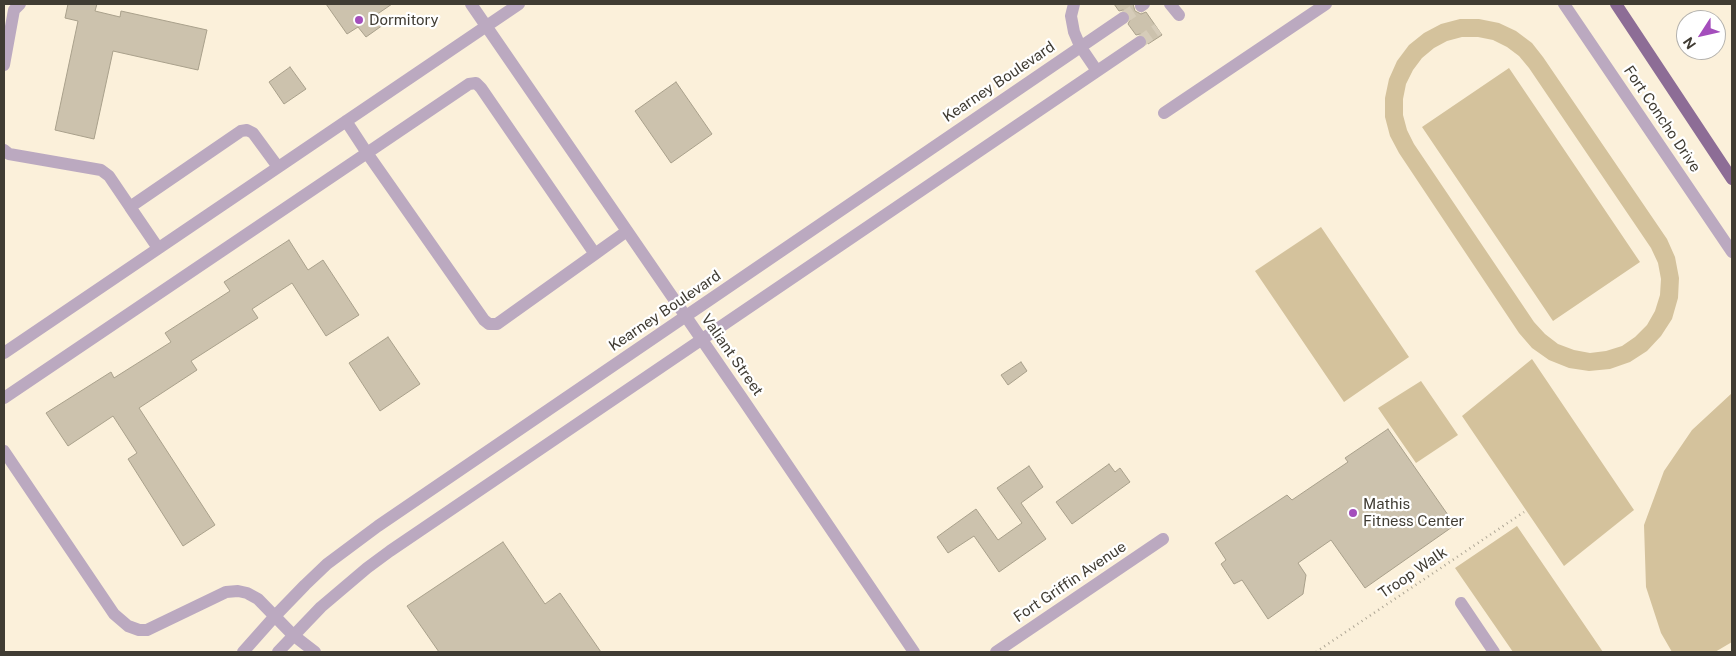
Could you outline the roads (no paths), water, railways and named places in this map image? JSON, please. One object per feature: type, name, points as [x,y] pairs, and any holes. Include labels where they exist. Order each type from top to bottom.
[{"type":"main road","points":[[1616,4],[1732,178]]},
{"type":"street","points":[[4,64],[14,10],[20,4]]},
{"type":"street","name":"Valiant Street","points":[[471,4],[914,652]]},
{"type":"street","points":[[4,353],[519,4]]},
{"type":"street","points":[[1074,4],[1072,23],[1074,32],[1080,46],[1096,71]]},
{"type":"street","points":[[1170,4],[1178,15]]},
{"type":"street","points":[[1164,113],[1326,4]]},
{"type":"street","name":"Fort Concho Drive","points":[[1564,4],[1732,252]]},
{"type":"street","name":"Kearney Boulevard","points":[[243,652],[275,616],[328,564],[371,531],[1123,18]]},
{"type":"street","points":[[278,652],[342,588],[382,557],[1140,42]]},
{"type":"street","points":[[4,398],[469,84],[476,83],[481,88],[595,254]]},
{"type":"street","points":[[346,121],[484,320],[490,324],[497,324],[627,230]]},
{"type":"street","points":[[130,207],[241,131],[247,130],[253,133],[278,167]]},
{"type":"street","points":[[4,150],[9,154],[101,170],[108,176],[158,248]]},
{"type":"street","points":[[4,451],[114,614],[128,626],[138,630],[147,630],[226,592],[238,591],[258,599],[293,635],[315,652]]},
{"type":"street","name":"Fort Griffin Avenue","points":[[996,652],[1162,538]]},
{"type":"street","points":[[1461,603],[1494,652]]},
{"type":"tunnel","points":[[1123,18],[1141,6]]},
{"type":"tunnel","points":[[1140,42],[1158,29]]},
{"type":"place","name":"Dormitory","points":[[359,20]]},
{"type":"place","name":"Mathis Fitness Center","points":[[1353,513]]}]
